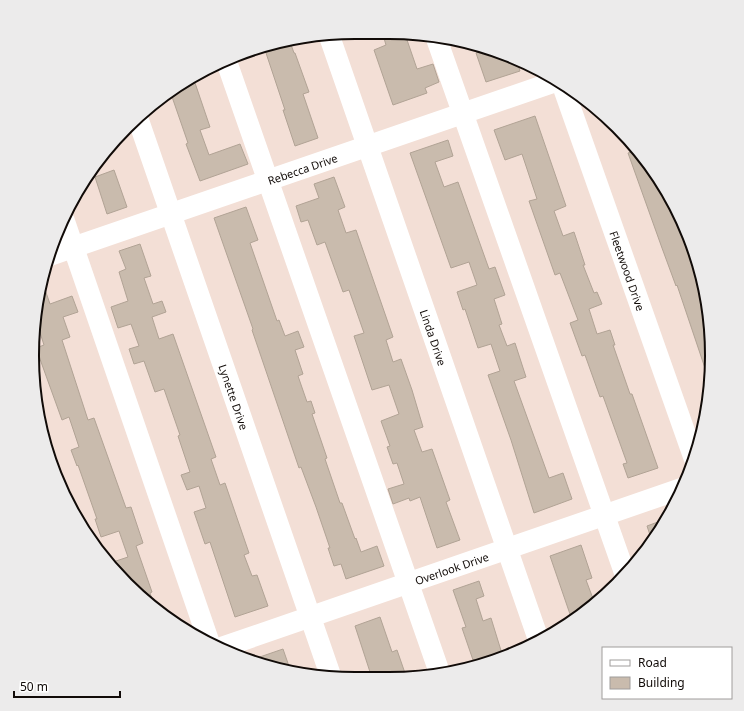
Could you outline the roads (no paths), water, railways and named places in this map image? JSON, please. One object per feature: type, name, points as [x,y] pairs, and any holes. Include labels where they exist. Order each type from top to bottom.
[{"type":"street","name":"Linda Drive","points":[[331,40],[537,635]]},
{"type":"street","points":[[438,43],[623,567]]},
{"type":"street","points":[[228,66],[438,668]]},
{"type":"street","name":"Rebecca Drive","points":[[56,253],[551,83]]},
{"type":"street","name":"Fleetwood Drive","points":[[565,93],[691,448]]},
{"type":"street","name":"Lynette Drive","points":[[140,125],[329,670]]},
{"type":"street","points":[[66,227],[206,634]]},
{"type":"street","name":"Overlook Drive","points":[[228,645],[674,491]]}]
